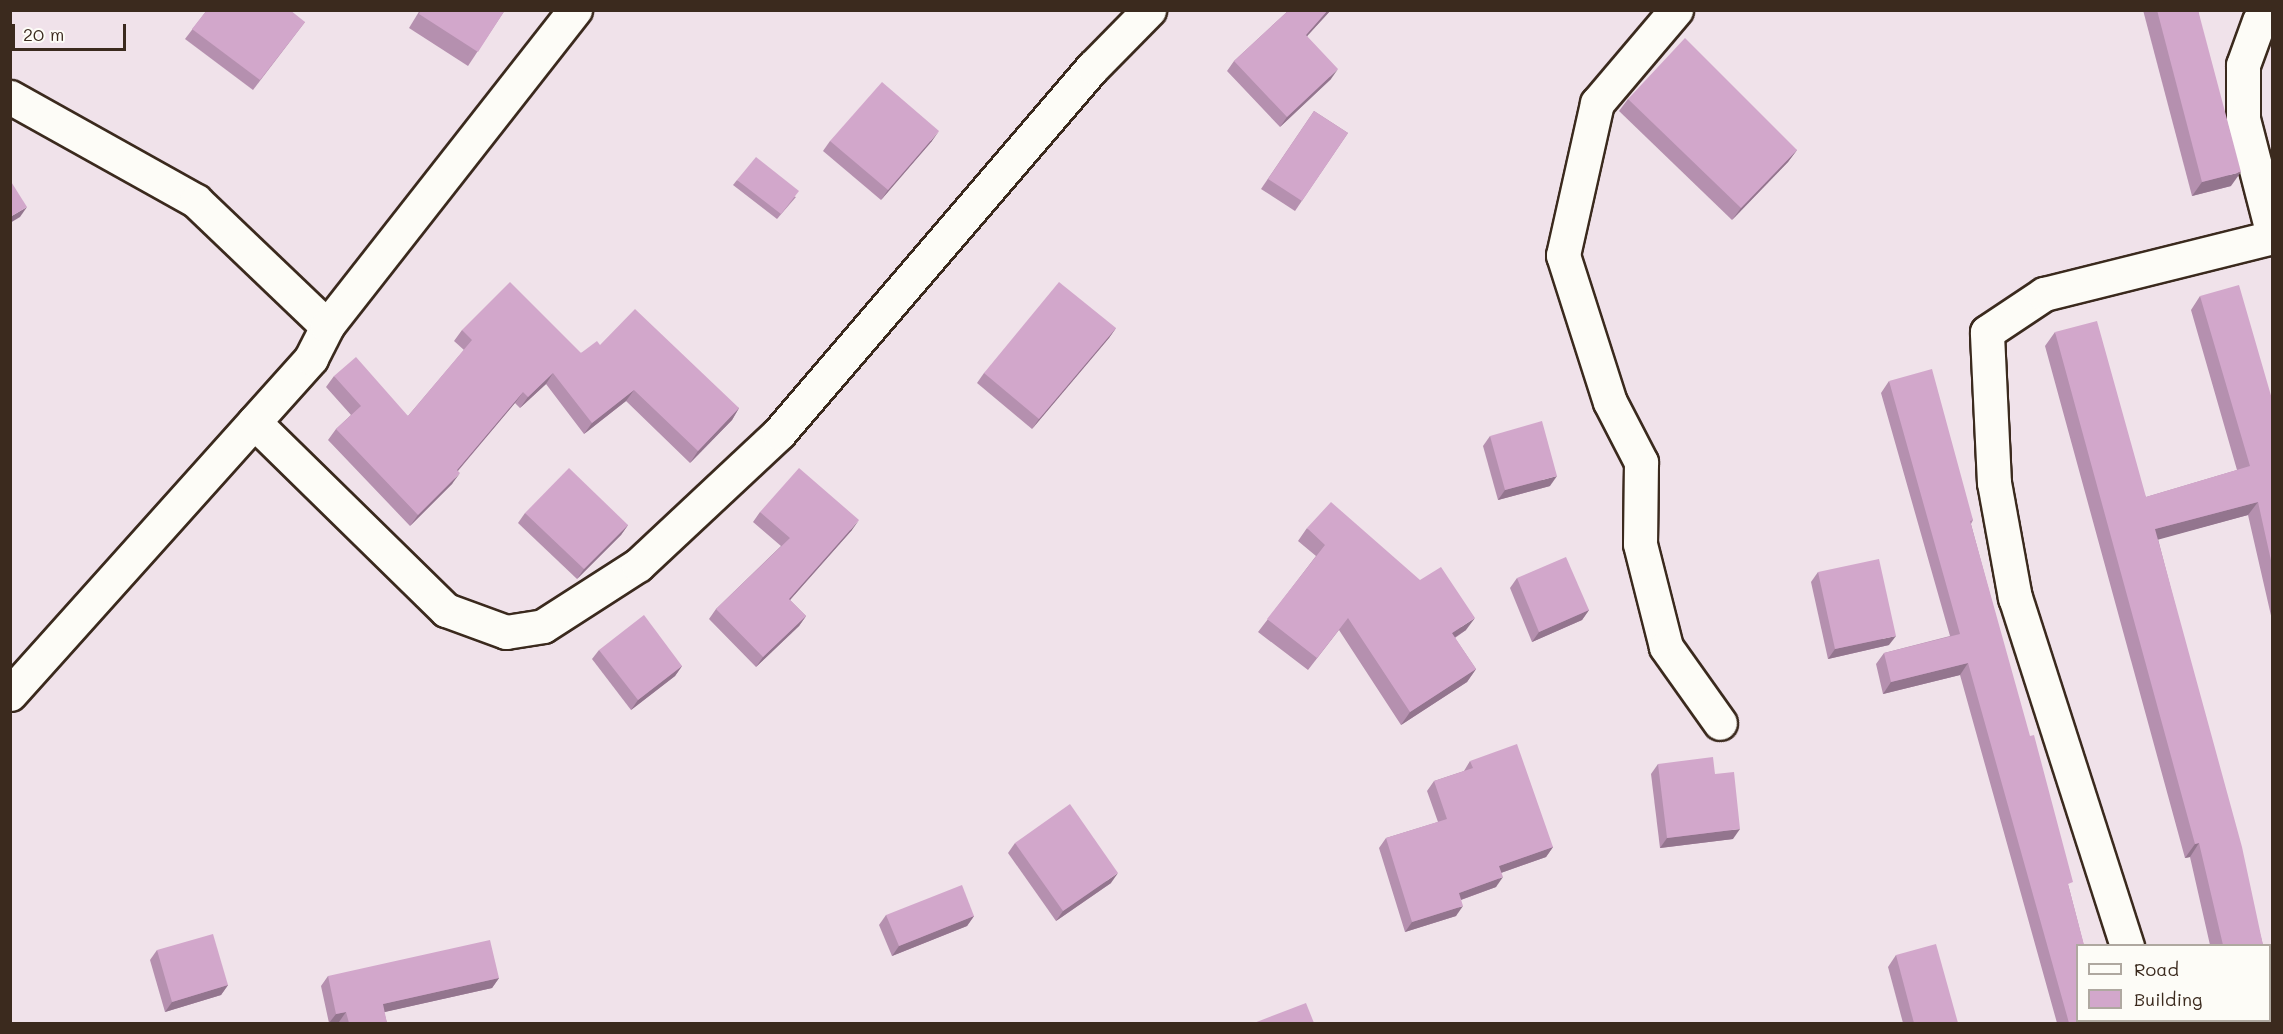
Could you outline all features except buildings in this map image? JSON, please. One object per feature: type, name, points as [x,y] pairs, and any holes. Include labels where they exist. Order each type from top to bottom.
[{"type":"street","points":[[10,694],[311,358],[327,326],[575,10]]},
{"type":"street","points":[[254,422],[446,610],[506,632],[543,626],[638,565],[779,432],[1092,67],[1149,10]]},
{"type":"street","points":[[1676,10],[1597,103],[1563,255],[1610,402],[1641,462],[1640,544],[1666,647],[1720,723]]},
{"type":"street","points":[[2272,11],[2259,21],[2243,65],[2243,120],[2272,231]]},
{"type":"street","points":[[10,97],[196,201],[327,326]]},
{"type":"street","points":[[2127,944],[2015,598],[1994,483],[1987,332],[2044,294],[2272,237]]}]
